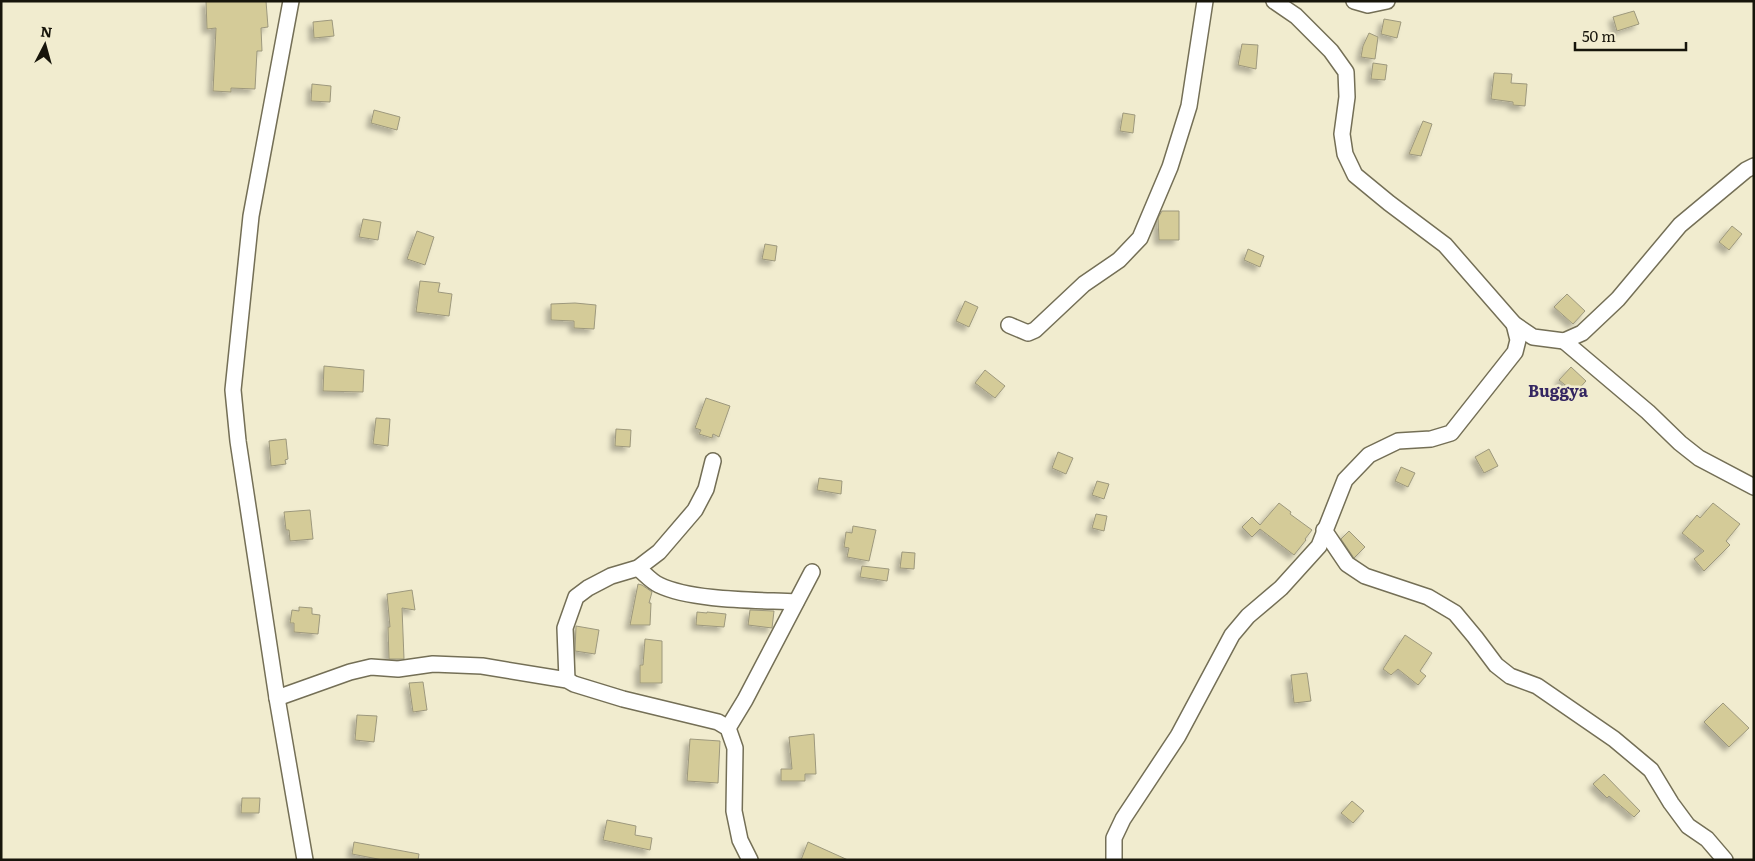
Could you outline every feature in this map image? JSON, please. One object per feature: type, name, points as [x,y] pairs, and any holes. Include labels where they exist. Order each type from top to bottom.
[{"type":"street","points":[[291,1],[251,216],[233,390],[238,441],[277,698],[305,860]]},
{"type":"street","points":[[1009,326],[1028,333],[1035,330],[1084,284],[1119,260],[1140,238],[1170,167],[1189,106],[1205,1]]},
{"type":"street","points":[[1274,1],[1296,16],[1332,51],[1346,72],[1347,97],[1342,134],[1345,154],[1355,175],[1389,204],[1445,245],[1514,324],[1532,337],[1564,341],[1582,333],[1618,299],[1680,225],[1746,170],[1754,166]]},
{"type":"street","points":[[1354,1],[1368,5],[1387,1]]},
{"type":"street","points":[[1114,860],[1114,838],[1123,819],[1178,736],[1232,636],[1248,616],[1280,588],[1319,546],[1345,480],[1369,455],[1398,441],[1431,439],[1451,433],[1515,352],[1518,340],[1514,324]]},
{"type":"street","points":[[1564,341],[1699,458],[1754,487]]},
{"type":"street","points":[[567,680],[565,628],[576,596],[611,576],[638,568],[658,552],[695,510],[706,490],[713,461]]},
{"type":"street","points":[[1324,530],[1347,564],[1365,576],[1428,597],[1455,613],[1496,666],[1510,676],[1537,686],[1614,739],[1651,770],[1671,803],[1688,826],[1707,839],[1725,860]]},
{"type":"street","points":[[638,568],[658,585],[684,593],[796,602]]},
{"type":"street","points":[[728,728],[745,700],[812,572]]},
{"type":"street","points":[[277,698],[350,672],[371,667],[398,668],[433,664],[482,666],[567,680],[574,684],[623,699],[718,722],[728,728],[735,748],[734,811],[740,840],[750,860]]},
{"type":"building","points":[[206,1],[266,1],[268,27],[261,28],[262,51],[257,51],[255,89],[231,88],[231,92],[213,91],[216,28],[207,29]]},
{"type":"building","points":[[1634,11],[1639,24],[1617,31],[1613,17]]},
{"type":"building","points":[[1384,19],[1401,22],[1397,38],[1381,34]]},
{"type":"building","points":[[332,20],[334,36],[314,38],[313,22]]},
{"type":"building","points":[[1369,33],[1378,37],[1375,59],[1361,57],[1363,46]]},
{"type":"building","points":[[1242,44],[1258,45],[1256,69],[1238,65]]},
{"type":"building","points":[[1373,63],[1387,65],[1385,80],[1371,79]]},
{"type":"building","points":[[1494,73],[1512,74],[1511,83],[1527,84],[1525,106],[1491,99]]},
{"type":"building","points":[[312,84],[331,86],[330,102],[311,101]]},
{"type":"building","points":[[374,110],[400,117],[397,130],[371,123]]},
{"type":"building","points":[[1123,113],[1135,115],[1133,133],[1120,131]]},
{"type":"building","points":[[1423,121],[1432,124],[1421,156],[1409,154]]},
{"type":"building","points":[[1162,211],[1179,211],[1179,240],[1159,240],[1158,218]]},
{"type":"building","points":[[363,219],[381,222],[378,240],[359,237]]},
{"type":"building","points":[[1732,226],[1742,234],[1729,250],[1719,242]]},
{"type":"building","points":[[417,231],[434,237],[425,265],[407,259]]},
{"type":"building","points":[[765,244],[777,246],[775,261],[762,259]]},
{"type":"building","points":[[1248,249],[1264,256],[1260,267],[1244,260]]},
{"type":"building","points":[[420,281],[440,283],[438,292],[452,294],[449,316],[416,312]]},
{"type":"building","points":[[1567,294],[1585,311],[1573,324],[1554,307]]},
{"type":"building","points":[[965,301],[978,307],[969,327],[956,321]]},
{"type":"building","points":[[575,303],[596,305],[594,329],[574,328],[574,321],[551,320],[551,304]]},
{"type":"building","points":[[324,366],[364,370],[363,392],[323,391]]},
{"type":"building","points":[[1571,367],[1586,381],[1575,393],[1559,380]]},
{"type":"building","points":[[985,370],[1005,386],[995,398],[975,383]]},
{"type":"building","points":[[706,398],[730,406],[719,437],[713,434],[712,438],[699,434],[701,430],[695,428]]},
{"type":"building","points":[[376,418],[390,419],[388,446],[373,444]]},
{"type":"building","points":[[616,429],[631,430],[630,447],[615,446]]},
{"type":"building","points":[[286,439],[288,459],[285,460],[286,464],[271,466],[269,441]]},
{"type":"building","points":[[1489,449],[1498,466],[1484,473],[1475,457]]},
{"type":"building","points":[[1058,452],[1073,458],[1066,474],[1052,468]]},
{"type":"building","points":[[1401,467],[1415,473],[1408,487],[1395,481]]},
{"type":"building","points":[[819,478],[842,481],[841,494],[817,490]]},
{"type":"building","points":[[1097,481],[1109,484],[1104,499],[1092,495]]},
{"type":"building","points":[[1279,503],[1291,512],[1290,514],[1312,530],[1294,555],[1260,529],[1252,537],[1242,527],[1252,517],[1260,525]]},
{"type":"building","points":[[1713,503],[1740,524],[1726,541],[1730,545],[1704,571],[1694,559],[1704,551],[1682,533],[1697,515],[1700,518]]},
{"type":"building","points":[[310,510],[313,539],[290,541],[289,530],[286,530],[284,512]]},
{"type":"building","points":[[1096,514],[1107,516],[1104,531],[1092,528]]},
{"type":"building","points":[[853,526],[876,530],[869,561],[847,557],[849,548],[844,547],[846,532],[852,533]]},
{"type":"building","points":[[1349,531],[1365,547],[1354,558],[1341,539]]},
{"type":"building","points":[[902,552],[915,553],[914,569],[900,568]]},
{"type":"building","points":[[862,566],[889,569],[887,581],[860,577]]},
{"type":"building","points":[[638,584],[652,592],[649,603],[651,603],[650,625],[630,625]]},
{"type":"building","points":[[412,590],[415,610],[402,608],[404,659],[389,659],[388,627],[390,627],[387,594]]},
{"type":"building","points":[[299,607],[312,608],[312,614],[320,615],[318,634],[294,632],[294,623],[290,623],[292,610],[299,611]]},
{"type":"building","points":[[750,610],[774,611],[772,628],[748,625]]},
{"type":"building","points":[[697,612],[726,614],[724,627],[696,625]]},
{"type":"building","points":[[576,626],[599,630],[595,654],[575,651]]},
{"type":"building","points":[[1405,635],[1432,653],[1420,671],[1426,676],[1418,685],[1398,669],[1391,675],[1383,669]]},
{"type":"building","points":[[645,639],[662,641],[662,683],[640,683],[640,665],[643,665]]},
{"type":"building","points":[[1307,673],[1311,701],[1294,703],[1291,675]]},
{"type":"building","points":[[423,682],[427,710],[413,712],[409,683]]},
{"type":"building","points":[[1723,703],[1749,728],[1729,747],[1704,722]]},
{"type":"building","points":[[357,715],[377,716],[374,742],[355,740]]},
{"type":"building","points":[[814,734],[816,774],[805,774],[805,781],[781,781],[781,769],[792,769],[789,737]]},
{"type":"building","points":[[690,739],[720,741],[718,783],[687,781]]},
{"type":"building","points":[[1604,774],[1640,811],[1634,817],[1609,796],[1607,798],[1593,784]]},
{"type":"building","points":[[242,798],[260,798],[259,813],[241,813]]},
{"type":"building","points":[[1352,801],[1364,811],[1353,823],[1341,813]]},
{"type":"building","points":[[607,820],[636,826],[635,835],[652,838],[650,850],[603,840]]},
{"type":"building","points":[[354,842],[419,854],[418,860],[383,860],[352,854]]},
{"type":"building","points":[[808,842],[848,860],[801,860]]},
{"type":"district","name":"Buggya","points":[[1558,390]]}]
